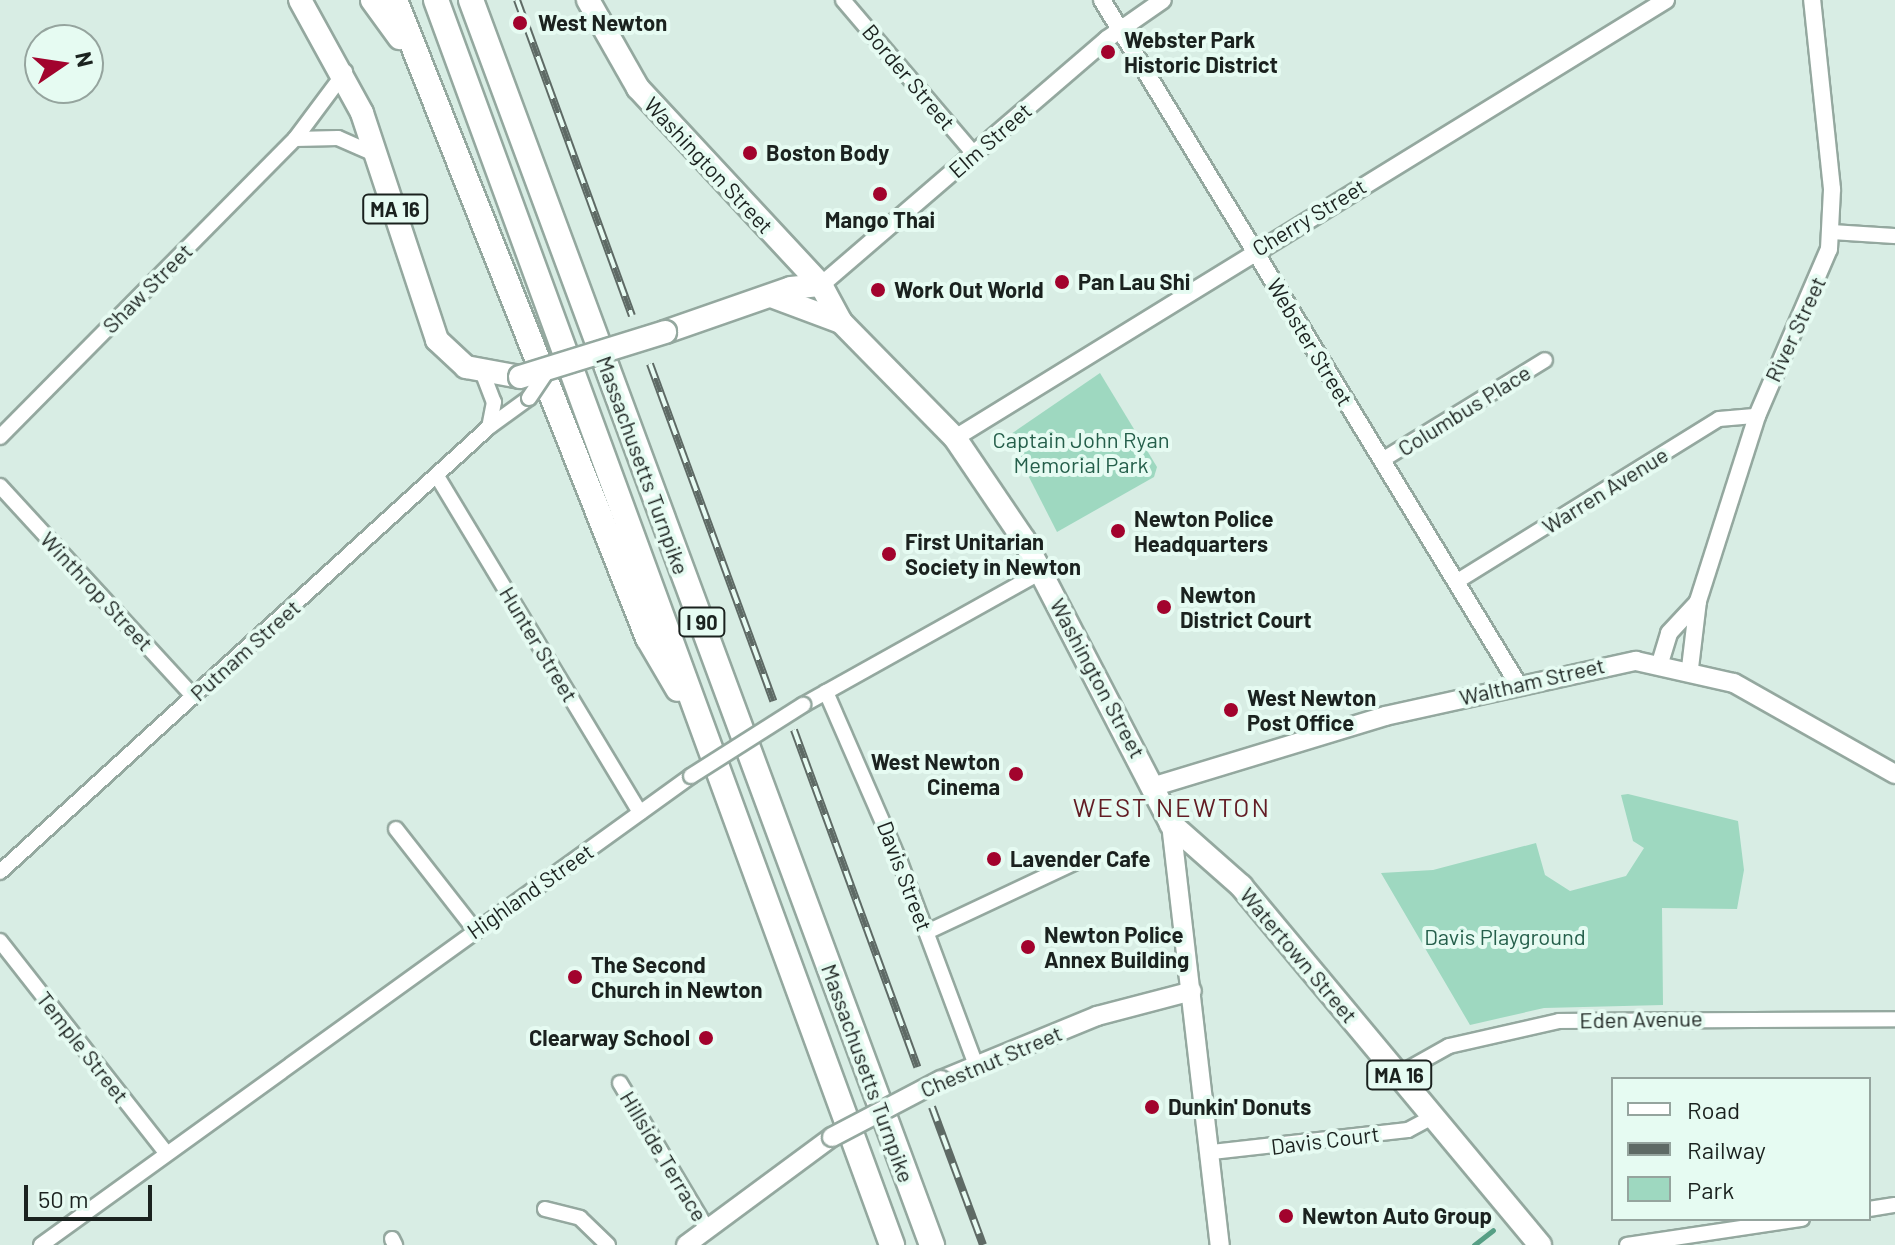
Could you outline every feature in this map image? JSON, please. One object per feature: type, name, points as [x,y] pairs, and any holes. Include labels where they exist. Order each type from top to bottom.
[{"type":"highway","points":[[373,0],[431,83]]},
{"type":"highway","points":[[395,0],[431,83],[648,638],[707,738]]},
{"type":"highway","name":"Massachusetts Turnpike","points":[[436,0],[892,1245]]},
{"type":"highway","name":"Massachusetts Turnpike","points":[[471,0],[932,1245]]},
{"type":"main road","name":"MA 16","points":[[300,0],[345,72],[379,156],[431,331],[450,357],[483,374],[520,377],[546,373],[771,296]]},
{"type":"main road","name":"Washington Street","points":[[588,0],[638,88],[821,285],[841,322],[955,438],[1041,572],[1155,786],[1171,824],[1212,1152],[1220,1245]]},
{"type":"main road","points":[[771,296],[821,285]]},
{"type":"main road","name":"Washington Street","points":[[771,296],[841,322]]},
{"type":"main road","name":"Waltham Street","points":[[1155,786],[1294,740],[1612,663],[1660,663],[1690,668],[1758,694],[1895,774]]},
{"type":"main road","name":"Watertown Street","points":[[1171,824],[1225,868],[1540,1245]]},
{"type":"main road","name":"Chestnut Street","points":[[686,1245],[832,1137],[941,1080],[975,1063],[1139,1002],[1192,991]]},
{"type":"street","name":"Border Street","points":[[843,0],[974,154]]},
{"type":"street","name":"Webster Street","points":[[1102,0],[1518,684]]},
{"type":"street","name":"Elm Street","points":[[821,285],[1120,29],[1163,0]]},
{"type":"street","name":"Cherry Street","points":[[955,438],[1666,0]]},
{"type":"street","name":"River Street","points":[[1690,668],[1698,601],[1757,416],[1817,287],[1831,232],[1812,0]]},
{"type":"street","name":"Shaw Street","points":[[0,437],[295,139],[345,72]]},
{"type":"street","points":[[295,139],[338,138],[379,156]]},
{"type":"street","points":[[1831,232],[1895,236]]},
{"type":"street","name":"Columbus Place","points":[[1382,460],[1545,360]]},
{"type":"street","name":"Putnam Street","points":[[0,872],[489,427],[529,398],[546,373]]},
{"type":"street","points":[[483,374],[494,402],[489,427]]},
{"type":"street","name":"Warren Avenue","points":[[1456,582],[1719,419],[1757,416]]},
{"type":"street","name":"Hunter Street","points":[[437,476],[640,813]]},
{"type":"street","name":"Winthrop Street","points":[[0,486],[193,696]]},
{"type":"street","name":"Highland Street","points":[[41,1245],[691,776],[803,705],[1041,572]]},
{"type":"street","name":"River Street","points":[[1660,663],[1669,633],[1698,601]]},
{"type":"street","name":"Davis Street","points":[[826,692],[927,932],[975,1063]]},
{"type":"street","points":[[396,829],[475,930]]},
{"type":"street","points":[[927,932],[1080,860]]},
{"type":"street","name":"Temple Street","points":[[0,941],[166,1153]]},
{"type":"street","name":"Eden Avenue","points":[[1399,1074],[1449,1046],[1559,1021],[1895,1019]]},
{"type":"street","name":"Hillside Terrace","points":[[620,1083],[707,1229]]},
{"type":"street","name":"Davis Court","points":[[1212,1152],[1408,1130],[1434,1116]]},
{"type":"street","points":[[1871,1209],[1895,1205]]},
{"type":"street","points":[[545,1209],[580,1218],[608,1245]]},
{"type":"street","points":[[1627,1245],[1789,1221]]},
{"type":"green space","name":"Captain John Ryan Memorial Park","points":[[1100,373],[1157,467],[1154,477],[1057,532],[1008,436]]},
{"type":"green space","name":"Davis Playground","points":[[1628,794],[1738,821],[1744,870],[1737,909],[1662,908],[1663,1005],[1544,1008],[1470,1025],[1381,873],[1433,870],[1536,843],[1545,875],[1570,891],[1626,876],[1644,848],[1633,841],[1621,795]]},
{"type":"waterway","points":[[1474,1245],[1493,1230]]},
{"type":"railway","points":[[517,0],[632,316]]},
{"type":"railway","points":[[650,364],[773,701]]},
{"type":"railway","points":[[794,730],[917,1067]]},
{"type":"railway","points":[[932,1107],[983,1245]]},
{"type":"place","name":"West Newton","points":[[520,23]]},
{"type":"place","name":"Webster Park Historic District","points":[[1108,52]]},
{"type":"place","name":"Boston Body","points":[[750,153]]},
{"type":"place","name":"Mango Thai","points":[[880,194]]},
{"type":"place","name":"Pan Lau Shi","points":[[1062,282]]},
{"type":"place","name":"Work Out World","points":[[878,290]]},
{"type":"place","name":"Newton Police Headquarters","points":[[1118,531]]},
{"type":"place","name":"First Unitarian Society in Newton","points":[[889,554]]},
{"type":"place","name":"Newton District Court","points":[[1164,607]]},
{"type":"place","name":"West Newton Post Office","points":[[1231,710]]},
{"type":"place","name":"West Newton Cinema","points":[[1016,774]]},
{"type":"place","name":"Lavender Cafe","points":[[994,859]]},
{"type":"place","name":"Newton Police Annex Building","points":[[1028,947]]},
{"type":"place","name":"The Second Church in Newton","points":[[575,977]]},
{"type":"place","name":"Clearway School","points":[[706,1038]]},
{"type":"place","name":"Dunkin' Donuts","points":[[1152,1107]]},
{"type":"place","name":"Newton Auto Group","points":[[1286,1216]]},
{"type":"district","name":"WEST NEWTON","points":[[1172,807]]}]
